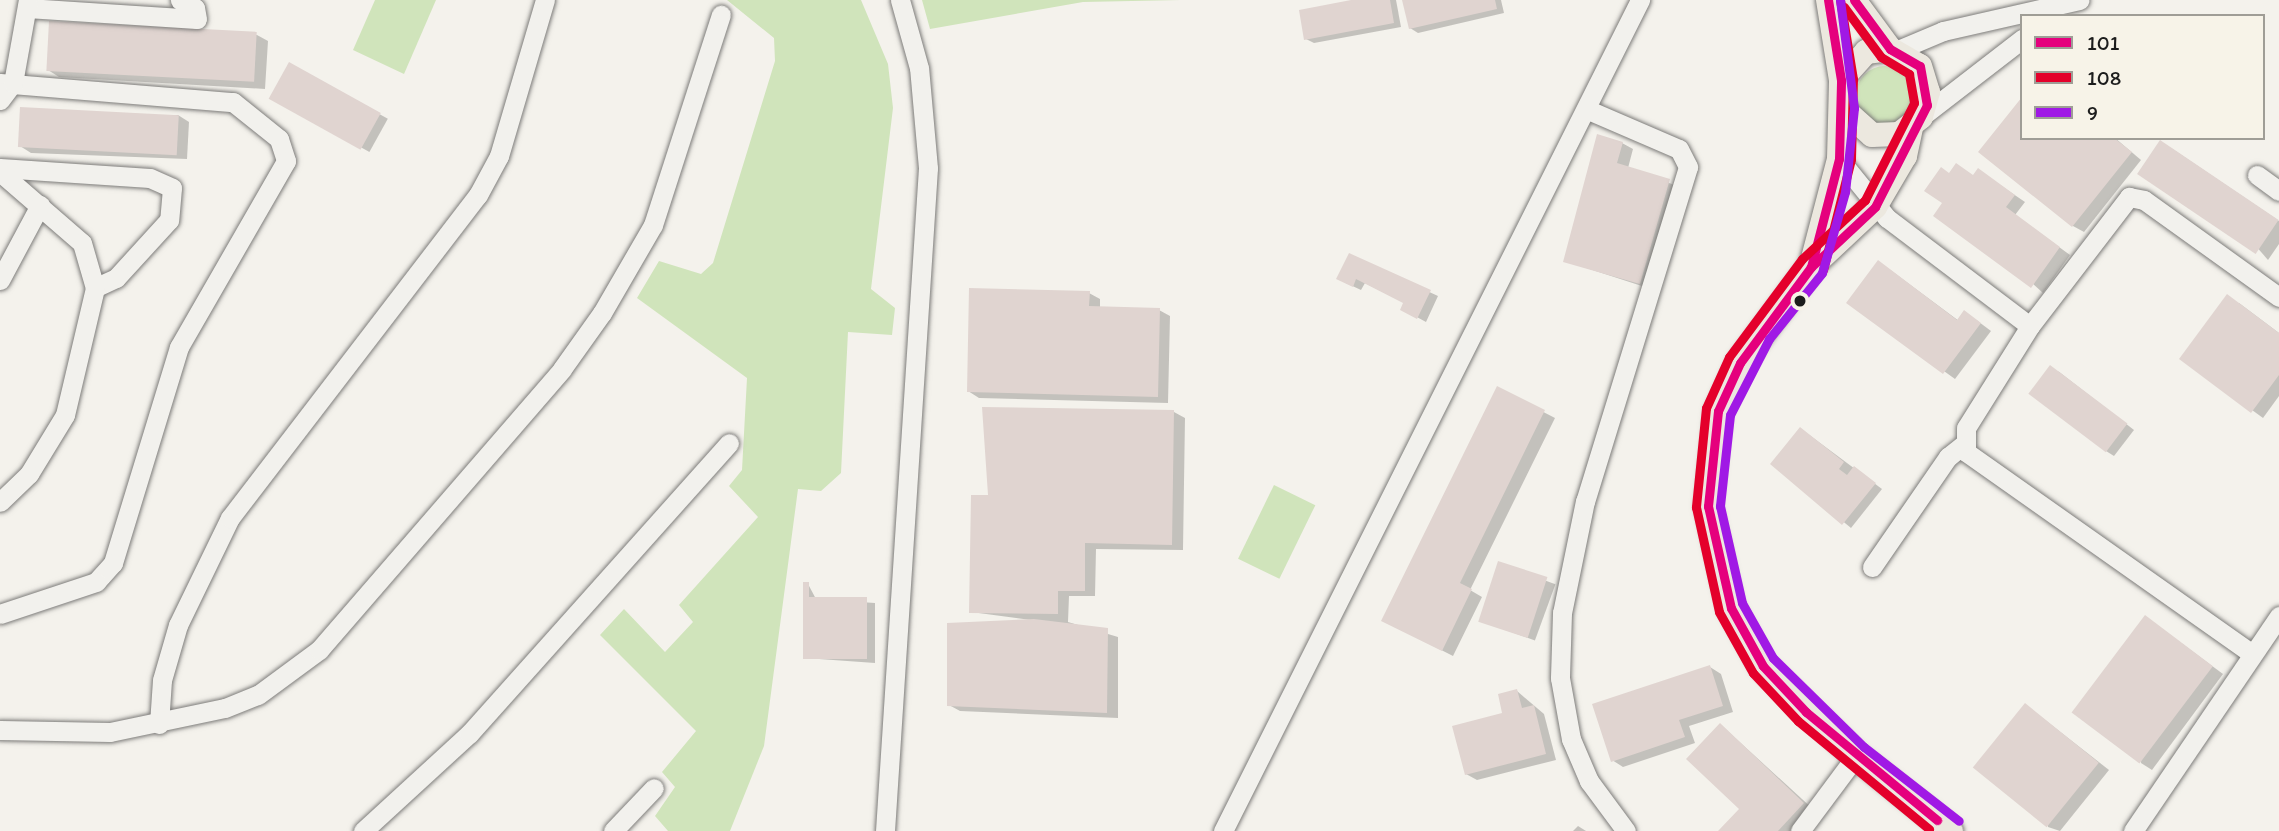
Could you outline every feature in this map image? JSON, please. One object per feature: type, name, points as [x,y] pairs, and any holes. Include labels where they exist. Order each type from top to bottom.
[{"type":"main road","points":[[1811,267],[1839,159],[1842,80],[1828,0]]},
{"type":"main road","points":[[1854,0],[1894,50],[1926,78],[1916,123],[1905,156],[1875,207],[1811,267],[1759,332],[1718,411],[1708,506],[1731,608],[1763,666],[1856,756],[1940,827]]},
{"type":"main road","points":[[1842,80],[1866,52],[1894,50]]},
{"type":"main road","points":[[1842,108],[1872,135],[1916,123]]},
{"type":"street","points":[[0,100],[27,4],[198,19],[195,8],[180,0]]},
{"type":"street","points":[[159,724],[162,680],[178,625],[230,518],[478,195],[499,156],[545,0]]},
{"type":"street","points":[[885,831],[928,198],[924,103],[900,0]]},
{"type":"street","points":[[1223,831],[1640,0]]},
{"type":"street","points":[[2029,14],[2065,7]]},
{"type":"street","points":[[0,730],[66,736],[159,724],[258,695],[319,650],[562,369],[653,225],[721,15]]},
{"type":"street","points":[[1894,50],[1943,31],[2020,16]]},
{"type":"street","points":[[1916,123],[2020,41]]},
{"type":"street","points":[[0,614],[96,582],[114,563],[179,347],[286,161],[279,139],[233,102],[6,83]]},
{"type":"street","points":[[1587,109],[1679,149],[1688,167],[1585,501],[1562,613],[1560,678],[1571,739],[1589,781],[1626,831]]},
{"type":"street","points":[[1839,159],[1875,207],[2030,326]]},
{"type":"street","points":[[0,170],[82,243],[95,288],[65,415],[29,474],[0,502]]},
{"type":"street","points":[[0,170],[150,178],[172,188],[169,220],[116,278],[95,288]]},
{"type":"street","points":[[2257,175],[2279,191]]},
{"type":"street","points":[[1872,567],[1948,457],[1964,445],[1966,428],[2030,326],[2129,197],[2144,200],[2279,297]]},
{"type":"street","points":[[0,280],[40,205]]},
{"type":"street","points":[[363,831],[469,734],[730,443]]},
{"type":"street","points":[[1964,445],[1987,470],[2252,654]]},
{"type":"street","points":[[2133,831],[2279,616]]},
{"type":"street","points":[[1800,831],[1856,756]]},
{"type":"street","points":[[613,831],[654,789]]},
{"type":"green space","points":[[375,0],[436,0],[404,74],[353,50]]},
{"type":"green space","points":[[727,0],[861,0],[888,64],[893,108],[871,289],[895,308],[892,335],[848,332],[841,473],[821,491],[798,489],[764,746],[730,831],[668,831],[655,816],[675,787],[662,772],[696,731],[600,635],[624,609],[665,652],[693,622],[679,605],[758,517],[729,486],[742,470],[747,378],[637,298],[659,261],[701,274],[713,263],[775,61],[774,38]]},
{"type":"green space","points":[[922,0],[1181,0],[1083,2],[930,29]]},
{"type":"green space","points":[[1879,66],[1891,66],[1906,74],[1914,89],[1914,101],[1906,116],[1891,124],[1879,124],[1864,116],[1856,101],[1856,89],[1864,74]]},
{"type":"green space","points":[[1274,485],[1315,505],[1279,579],[1238,559]]},
{"type":"building","points":[[1351,0],[1390,0],[1394,23],[1304,40],[1299,10]]},
{"type":"building","points":[[1402,0],[1495,0],[1497,9],[1409,29]]},
{"type":"building","points":[[49,21],[257,32],[254,82],[46,71]]},
{"type":"building","points":[[289,62],[381,113],[360,150],[269,99]]},
{"type":"building","points":[[2020,100],[2020,140],[2117,140],[2132,152],[2072,227],[1978,152]]},
{"type":"building","points":[[20,107],[179,115],[177,155],[18,147]]},
{"type":"building","points":[[1597,134],[1623,142],[1617,163],[1670,179],[1640,284],[1563,262]]},
{"type":"building","points":[[2160,140],[2279,220],[2256,254],[2137,174]]},
{"type":"building","points":[[1956,163],[1973,175],[1978,168],[2015,195],[2006,207],[2060,247],[2031,288],[1933,216],[1942,203],[1924,191],[1941,167],[1949,173]]},
{"type":"building","points":[[1349,253],[1431,290],[1417,319],[1400,310],[1403,303],[1356,279],[1353,287],[1336,279]]},
{"type":"building","points":[[1878,260],[1957,320],[1964,310],[1981,323],[1943,374],[1846,303]]},
{"type":"building","points":[[969,288],[1090,291],[1089,306],[1160,308],[1158,397],[967,392]]},
{"type":"building","points":[[2227,294],[2279,333],[2279,375],[2251,413],[2179,359]]},
{"type":"building","points":[[2050,365],[2127,423],[2106,452],[2028,394]]},
{"type":"building","points":[[1497,386],[1545,410],[1460,583],[1472,589],[1442,651],[1381,621]]},
{"type":"building","points":[[982,407],[1174,410],[1172,545],[1085,543],[1085,591],[1058,591],[1058,614],[969,613],[971,495],[988,495]]},
{"type":"building","points":[[1800,427],[1844,462],[1839,469],[1847,475],[1854,466],[1876,483],[1842,525],[1770,464]]},
{"type":"building","points":[[1498,561],[1547,577],[1528,638],[1478,622]]},
{"type":"building","points":[[803,582],[809,582],[809,597],[867,597],[867,659],[803,659]]},
{"type":"building","points":[[2145,615],[2213,666],[2139,764],[2072,712]]},
{"type":"building","points":[[1034,619],[1108,628],[1107,713],[947,706],[947,623]]},
{"type":"building","points":[[1710,665],[1723,706],[1679,720],[1685,737],[1611,762],[1592,704]]},
{"type":"building","points":[[1517,689],[1522,708],[1534,705],[1546,754],[1465,775],[1452,726],[1502,713],[1498,694]]},
{"type":"building","points":[[2025,703],[2099,763],[2047,827],[1973,768]]},
{"type":"building","points":[[1720,723],[1804,803],[1778,831],[1718,831],[1739,809],[1686,759]]},
{"type":"transit line","name":"101","points":[[1811,267],[1839,159],[1841,80],[1828,0]]},
{"type":"transit line","name":"108","points":[[1823,270],[1851,159],[1853,79],[1840,0]]},
{"type":"transit line","name":"9","points":[[1840,0],[1854,108],[1845,192],[1822,273],[1769,339],[1730,415],[1720,506],[1742,603],[1773,658],[1864,747],[1959,821]]},
{"type":"transit line","name":"101","points":[[1854,0],[1890,49],[1920,66],[1927,105],[1875,207],[1811,267],[1740,363],[1718,411],[1708,506],[1731,608],[1763,666],[1806,712],[1937,820]]},
{"type":"transit line","name":"108","points":[[1844,7],[1881,57],[1909,74],[1914,103],[1865,200],[1802,259],[1729,357],[1706,408],[1696,507],[1719,612],[1753,673],[1798,721],[1929,829]]}]
